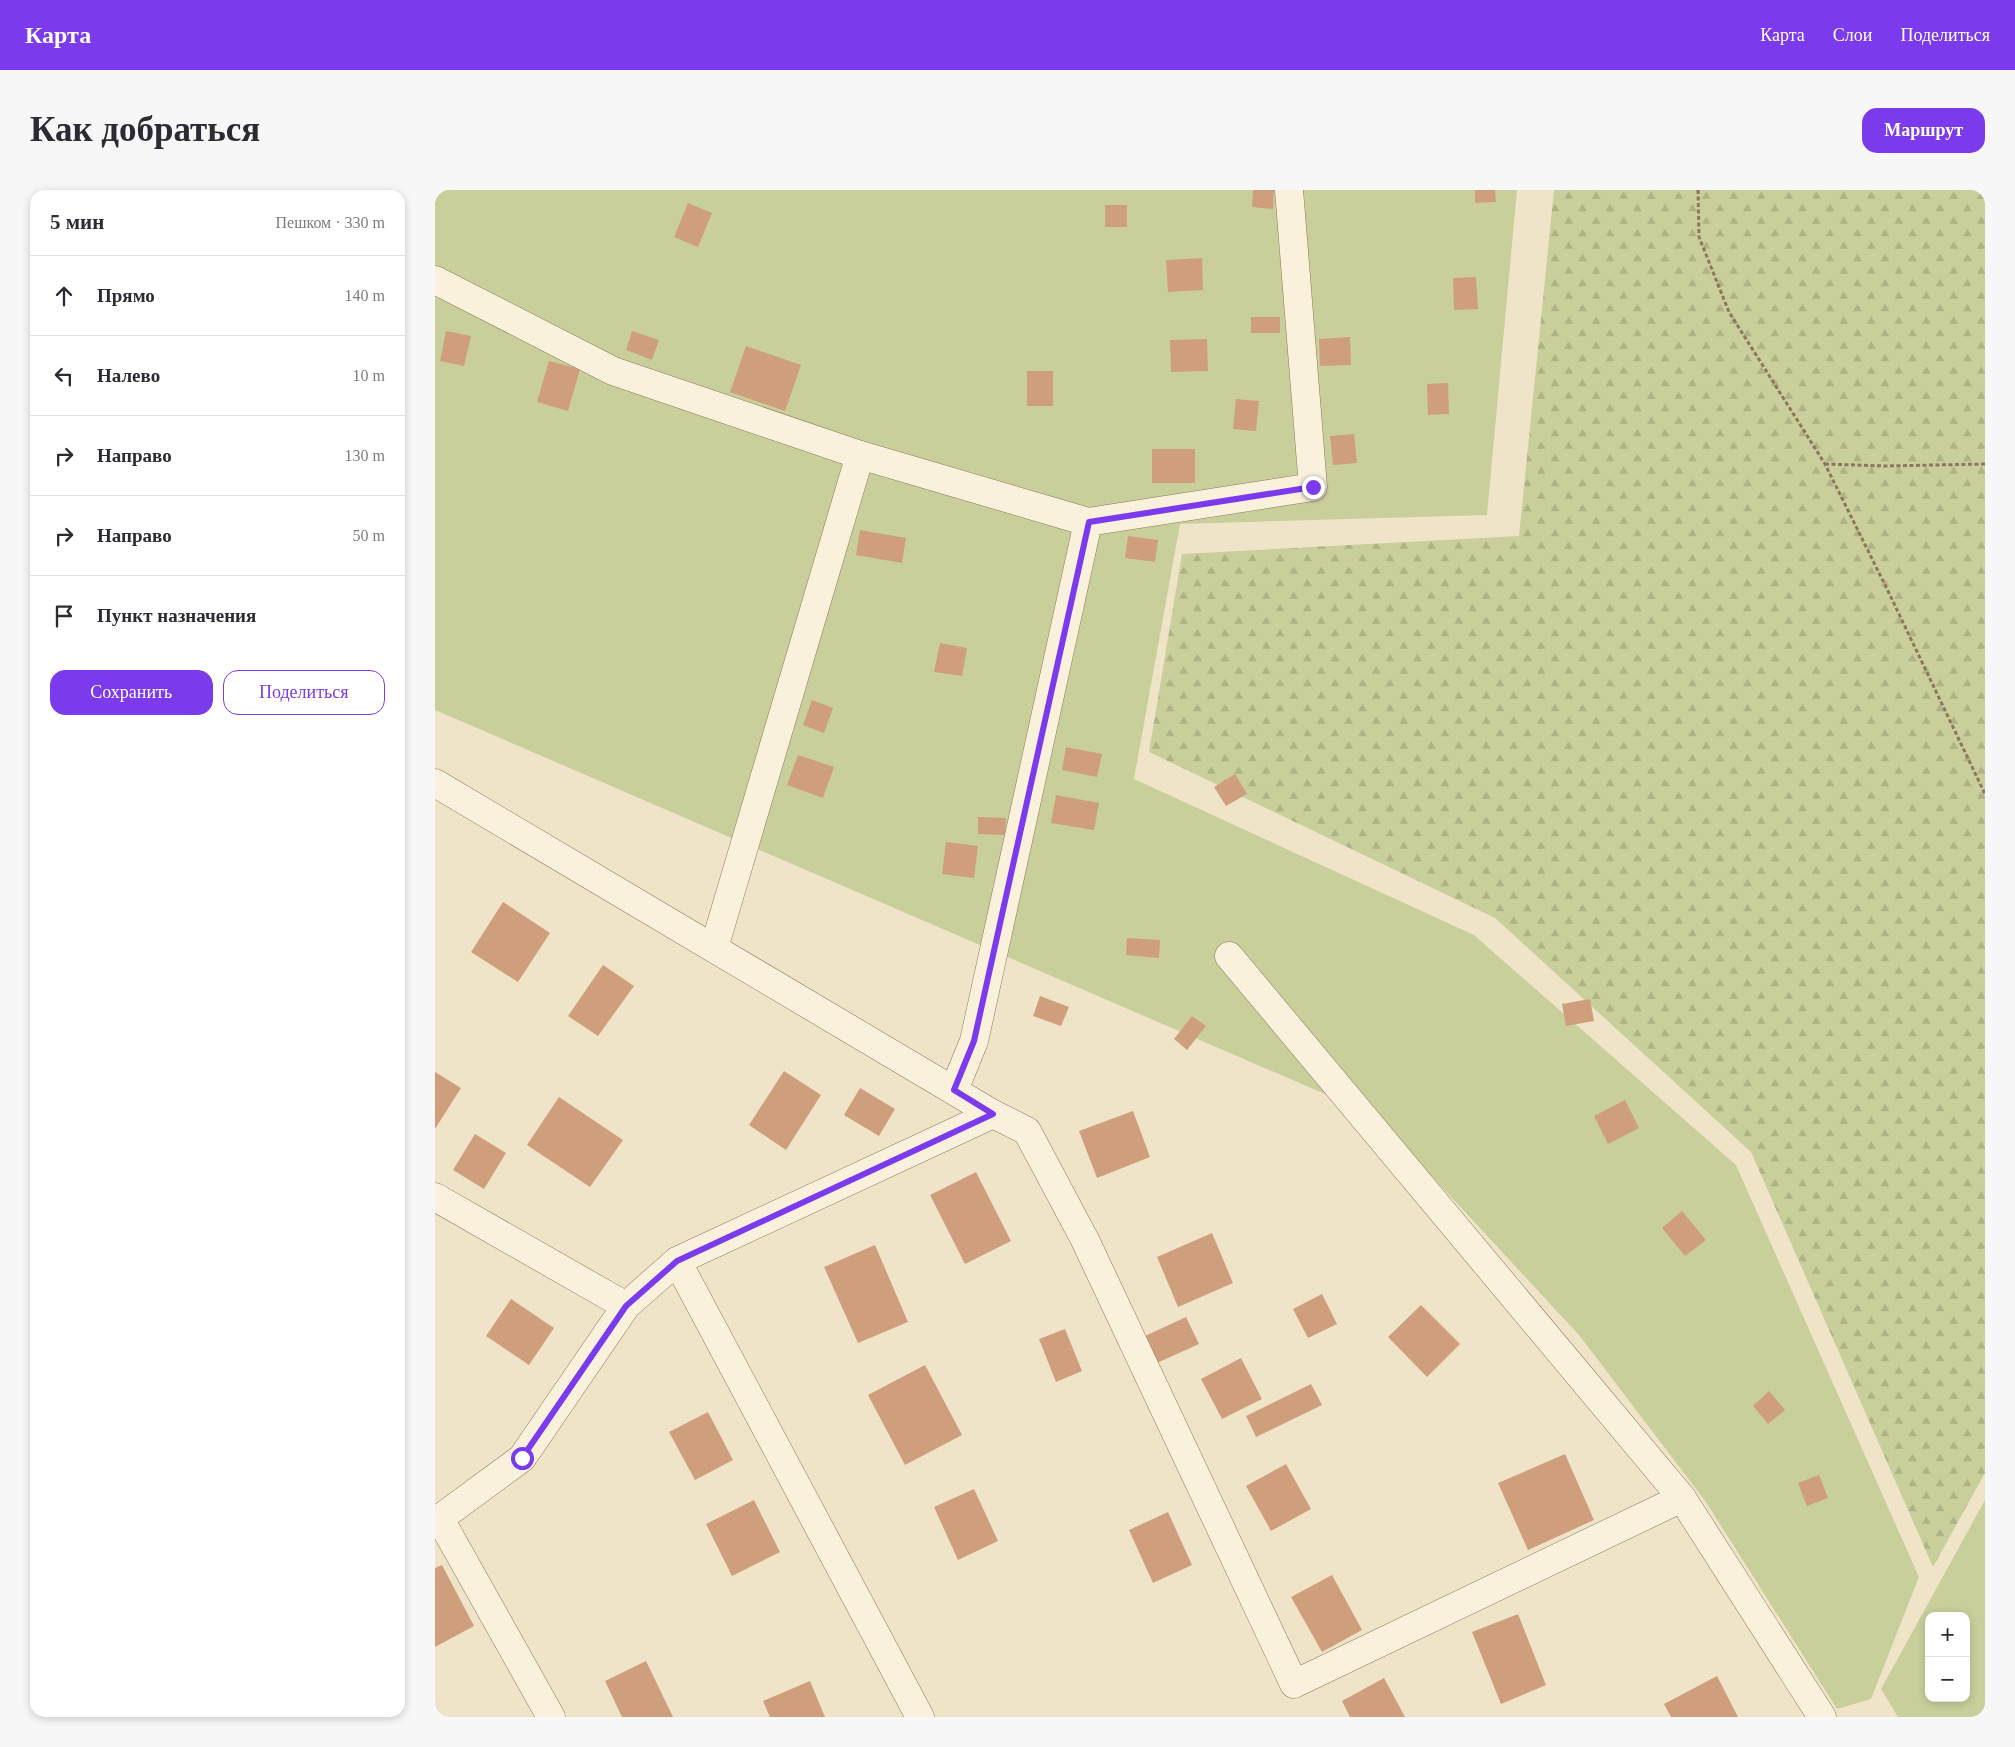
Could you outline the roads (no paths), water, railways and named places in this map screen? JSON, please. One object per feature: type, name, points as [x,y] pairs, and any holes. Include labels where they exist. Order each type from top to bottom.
[{"type":"street","points":[[435,280],[613,371],[860,456],[1089,522],[1313,487],[1289,190]]},
{"type":"street","points":[[714,948],[860,456]]},
{"type":"street","points":[[954,1090],[974,1041],[1089,522]]},
{"type":"street","points":[[435,783],[993,1114],[1027,1131],[1085,1240],[1294,1684],[1682,1498]]},
{"type":"street","points":[[1229,956],[1682,1498],[1822,1717]]},
{"type":"street","points":[[551,1717],[437,1521],[522,1458],[626,1306],[677,1261],[993,1114]]},
{"type":"street","points":[[435,1197],[626,1306]]},
{"type":"street","points":[[677,1261],[920,1717]]}]
